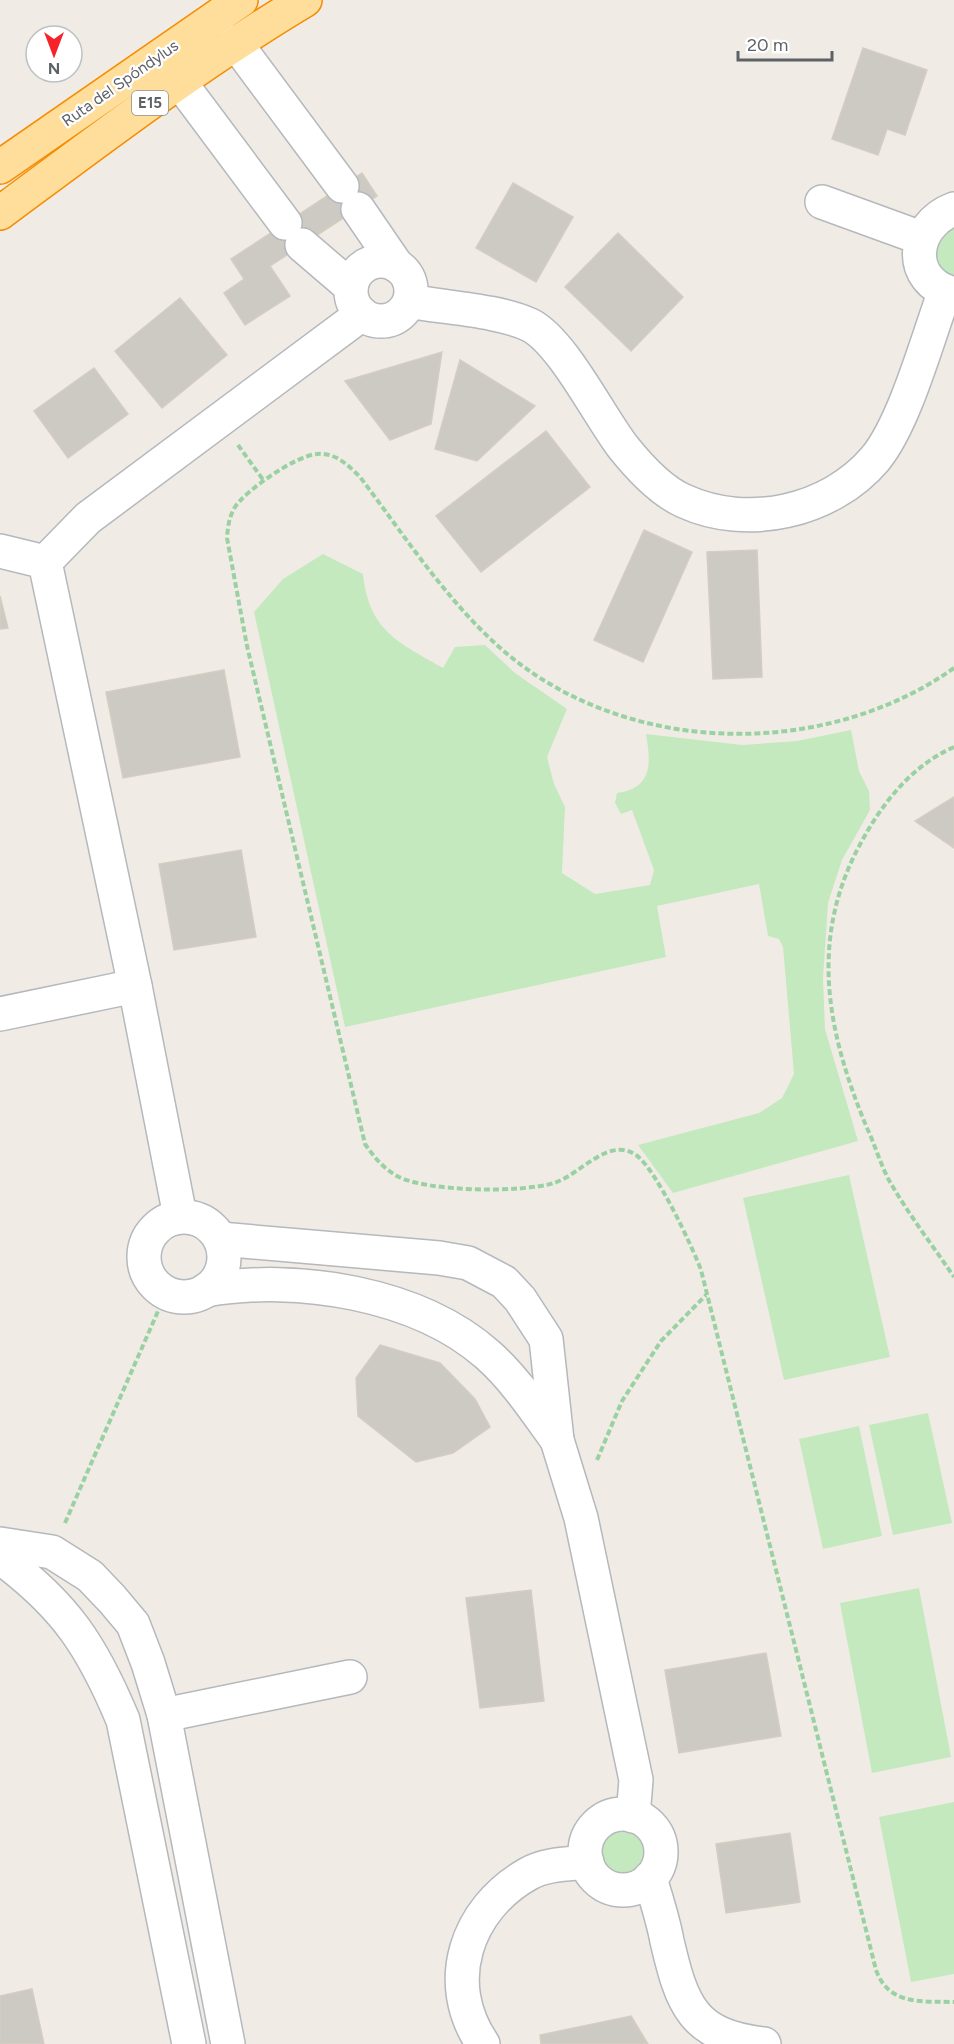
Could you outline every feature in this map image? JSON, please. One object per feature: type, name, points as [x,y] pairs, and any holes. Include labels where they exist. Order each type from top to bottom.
[{"type":"highway","name":"Ruta del Spóndylus","points":[[0,167],[241,0]]},
{"type":"highway","name":"Ruta del Spóndylus","points":[[0,213],[179,81],[235,42],[305,0]]},
{"type":"street","points":[[179,81],[294,234],[357,300],[370,319],[389,320],[398,316],[410,301],[409,281],[235,42]]},
{"type":"street","points":[[822,202],[921,238]]},
{"type":"street","points":[[410,301],[497,315],[531,326],[550,342],[624,448],[655,480],[682,501],[711,511],[742,515],[774,514],[806,506],[831,494],[875,459],[895,428],[949,292],[934,284],[923,269],[919,250],[921,238],[928,225],[939,215],[954,209]]},
{"type":"street","points":[[357,300],[355,277],[368,264],[388,262],[396,266]]},
{"type":"street","points":[[45,562],[88,519],[219,419],[357,300]]},
{"type":"street","points":[[0,551],[45,562]]},
{"type":"street","points":[[45,562],[135,986],[180,1216]]},
{"type":"street","points":[[0,1014],[135,986]]},
{"type":"street","points":[[207,1290],[221,1273],[224,1250],[220,1239],[203,1221],[180,1216],[156,1227],[143,1250],[143,1263],[147,1275],[166,1293],[187,1297],[207,1290],[242,1284],[320,1289],[354,1294],[420,1313],[454,1329],[489,1355],[506,1373],[557,1440]]},
{"type":"street","points":[[220,1239],[439,1257],[468,1263],[487,1272],[504,1282],[520,1299],[546,1339],[557,1440],[581,1518],[636,1780],[633,1816]]},
{"type":"street","points":[[0,1544],[52,1552],[90,1576],[133,1624],[164,1715],[228,2044]]},
{"type":"street","points":[[0,1557],[24,1575],[57,1606],[86,1641],[105,1677],[123,1720],[189,2044]]},
{"type":"street","points":[[164,1715],[350,1677]]},
{"type":"street","points":[[611,1816],[633,1816],[645,1821],[654,1830],[661,1855],[650,1878],[630,1889],[608,1887],[591,1872],[586,1862],[585,1850],[592,1829],[611,1816]]},
{"type":"street","points":[[483,2044],[470,2017],[461,1987],[464,1959],[472,1930],[488,1904],[530,1872],[556,1865],[586,1862]]},
{"type":"street","points":[[650,1878],[676,1979],[686,2004],[704,2025],[735,2041],[764,2044]]},
{"type":"path","points":[[219,419],[264,481]]},
{"type":"path","points":[[954,669],[885,706],[832,725],[772,733],[710,732],[649,724],[592,705],[542,678],[500,647],[457,607],[360,477],[346,462],[332,455],[317,453],[304,457],[264,481],[236,505],[228,521],[227,538],[247,646],[365,1144],[378,1162],[398,1176],[421,1184],[449,1188],[520,1188],[555,1183],[608,1152],[629,1152],[637,1156],[650,1171],[693,1249],[707,1295],[880,1982],[903,2000],[954,2002]]},
{"type":"path","points":[[954,747],[941,753],[901,784],[876,816],[840,886],[832,922],[828,962],[830,1006],[854,1095],[890,1181],[954,1277]]},
{"type":"path","points":[[52,1552],[166,1293]]},
{"type":"path","points":[[596,1464],[622,1401],[661,1341],[707,1295]]},
{"type":"green space","points":[[954,224],[954,277],[944,271],[939,263],[936,241]]},
{"type":"green space","points":[[323,554],[363,574],[366,593],[372,609],[388,633],[399,642],[443,668],[455,647],[485,645],[515,673],[567,709],[547,757],[554,784],[565,807],[562,873],[595,894],[650,885],[654,870],[632,810],[621,814],[615,803],[617,793],[637,786],[647,772],[649,755],[646,734],[742,745],[797,741],[851,730],[859,771],[869,791],[870,810],[842,860],[828,903],[823,978],[825,1029],[858,1141],[673,1193],[638,1145],[759,1113],[782,1098],[794,1074],[783,947],[779,939],[768,936],[759,884],[657,906],[666,957],[345,1027],[254,612],[283,579]]},
{"type":"green space","points":[[849,1175],[890,1357],[784,1380],[743,1198]]},
{"type":"green space","points":[[928,1413],[952,1523],[893,1535],[869,1425]]},
{"type":"green space","points":[[859,1426],[882,1536],[823,1549],[799,1439]]},
{"type":"green space","points":[[919,1588],[951,1757],[872,1773],[840,1603]]},
{"type":"green space","points":[[954,1802],[954,1974],[911,1982],[879,1817]]},
{"type":"green space","points":[[623,1828],[640,1835],[647,1852],[640,1869],[623,1876],[606,1869],[599,1852],[606,1835]]},
{"type":"building","points":[[863,48],[927,70],[905,135],[887,129],[878,155],[832,139]]},
{"type":"building","points":[[362,173],[377,196],[270,266],[290,296],[245,325],[224,293],[244,279],[231,259]]},
{"type":"building","points":[[513,183],[573,217],[536,282],[476,248]]},
{"type":"building","points":[[618,233],[683,297],[631,351],[565,287]]},
{"type":"building","points":[[180,298],[227,355],[162,408],[115,351]]},
{"type":"building","points":[[442,352],[431,424],[390,440],[345,381]]},
{"type":"building","points":[[460,360],[535,406],[477,461],[435,449]]},
{"type":"building","points":[[94,368],[128,414],[68,458],[34,411]]},
{"type":"building","points":[[546,431],[590,487],[481,572],[436,516]]},
{"type":"building","points":[[644,530],[692,552],[643,662],[594,640]]},
{"type":"building","points":[[757,550],[762,677],[713,679],[707,552]]},
{"type":"building","points":[[0,596],[8,628],[0,629]]},
{"type":"building","points":[[224,670],[240,757],[123,778],[106,692]]},
{"type":"building","points":[[954,797],[954,848],[915,821]]},
{"type":"building","points":[[241,850],[256,937],[174,950],[159,864]]},
{"type":"building","points":[[380,1345],[440,1363],[475,1399],[490,1427],[453,1453],[416,1462],[358,1416],[356,1378]]},
{"type":"building","points":[[531,1590],[544,1701],[480,1708],[466,1598]]},
{"type":"building","points":[[766,1653],[781,1736],[679,1753],[665,1670]]},
{"type":"building","points":[[790,1833],[800,1902],[726,1913],[716,1844]]},
{"type":"building","points":[[32,1989],[44,2044],[0,2044],[0,1996]]},
{"type":"building","points":[[631,2016],[648,2044],[541,2044],[540,2035]]}]
